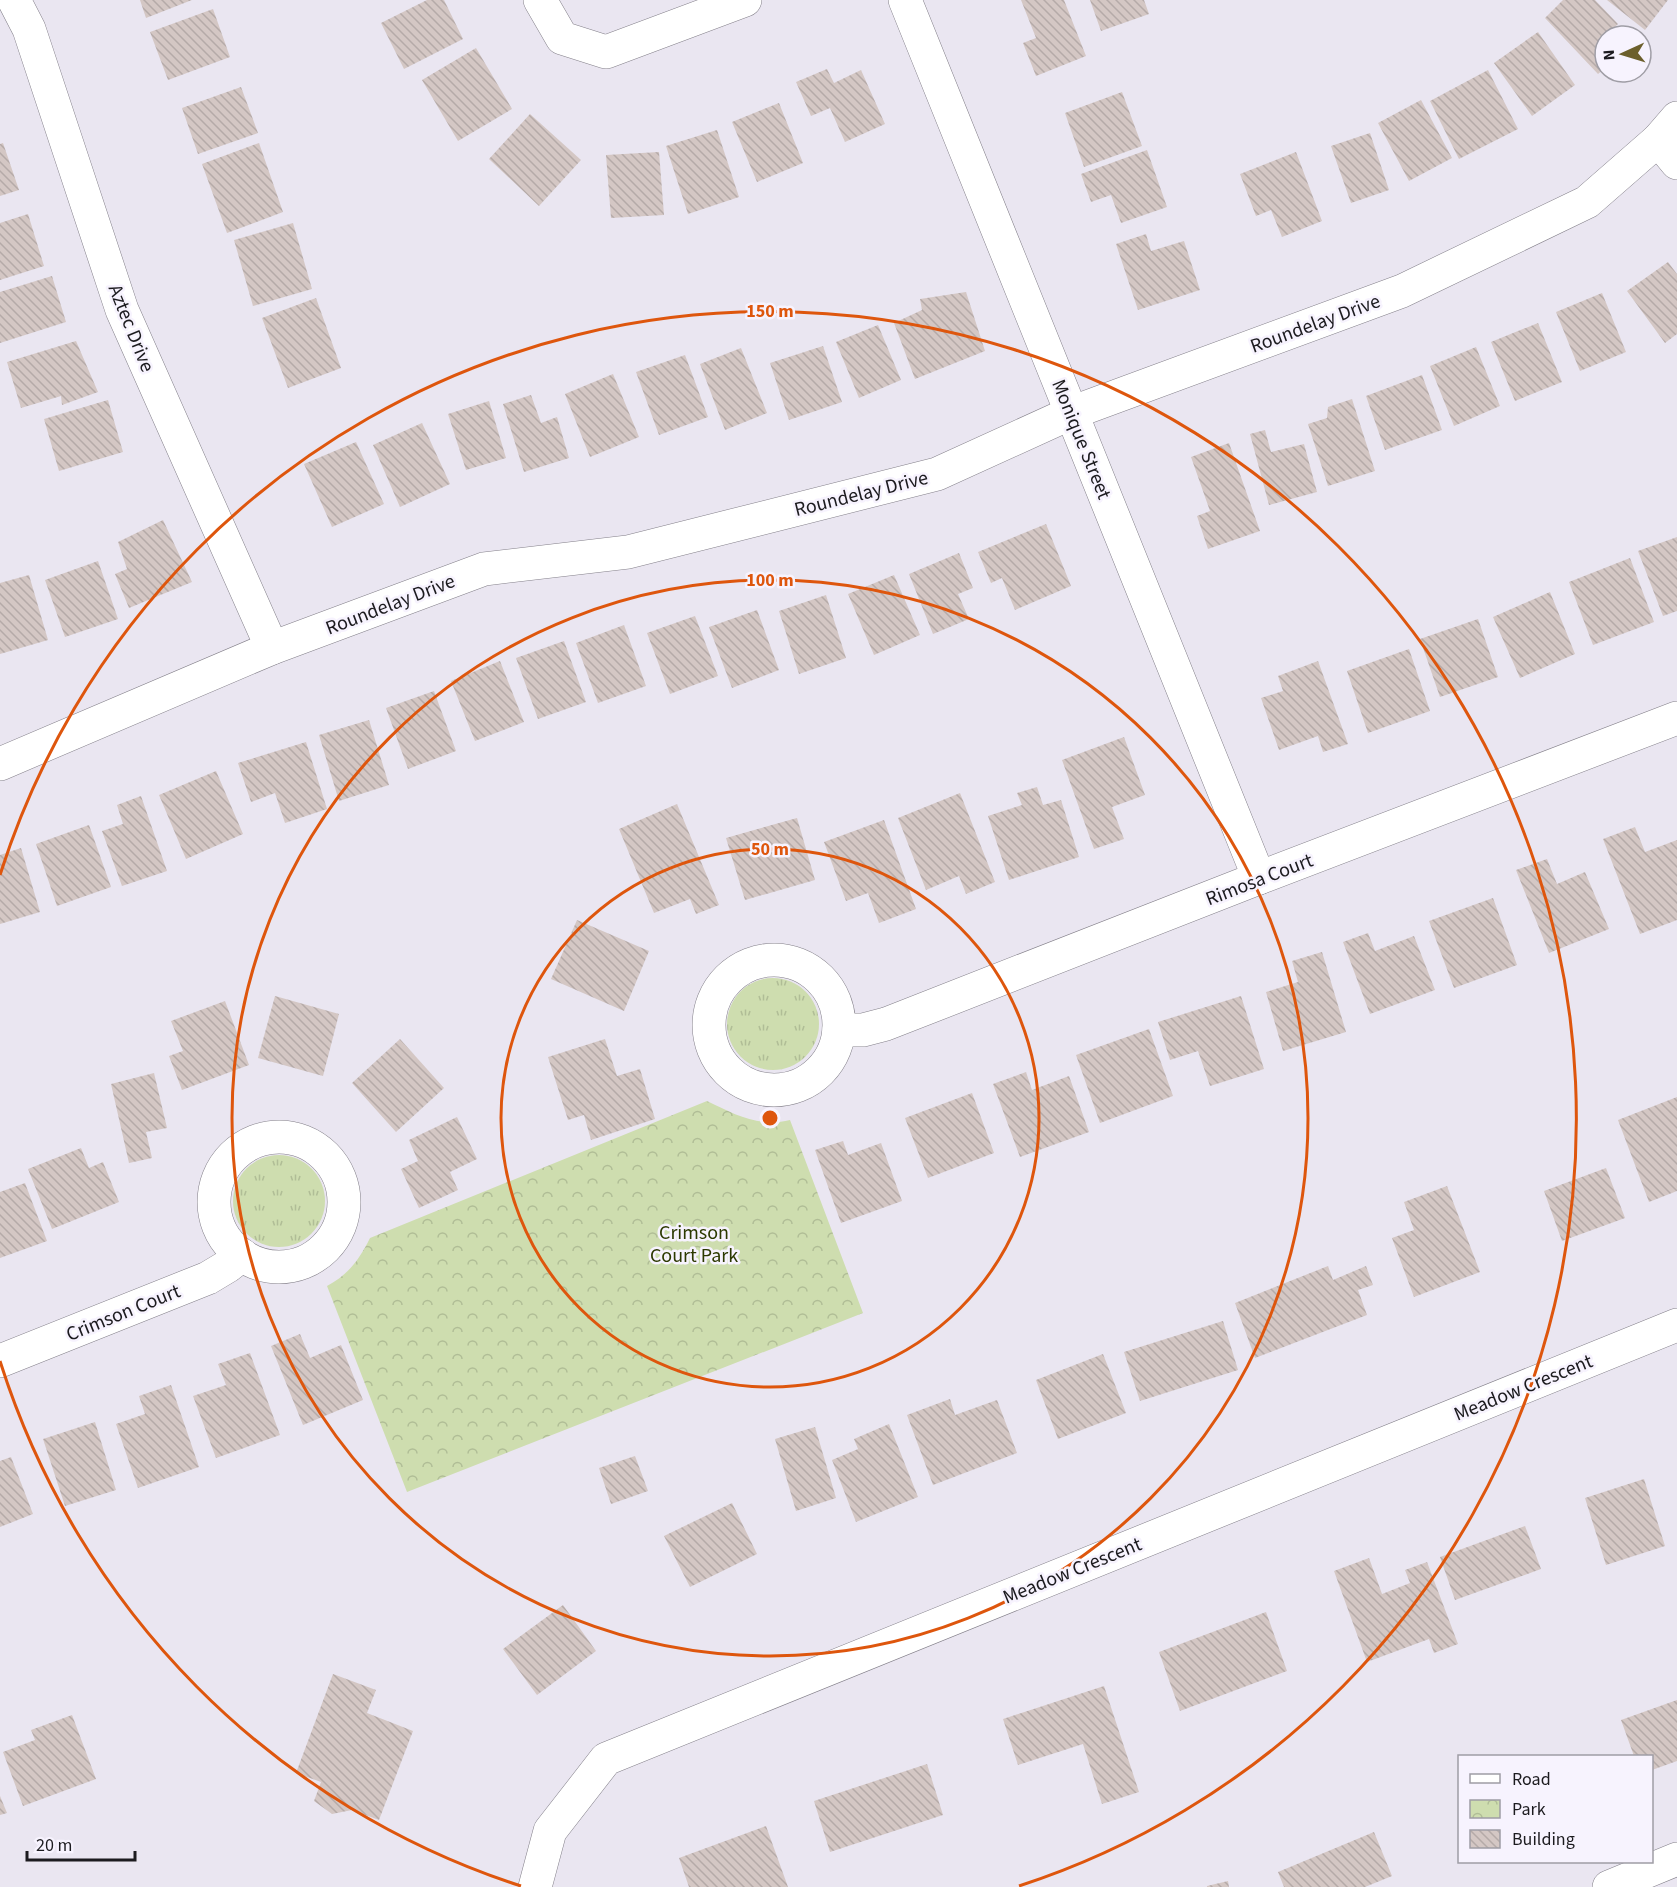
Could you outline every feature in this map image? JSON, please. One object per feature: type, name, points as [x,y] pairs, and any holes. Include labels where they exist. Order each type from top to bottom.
[{"type":"street","name":"Aztec Drive","points":[[14,0],[29,29],[122,310],[272,648]]},
{"type":"street","points":[[540,0],[562,38],[606,52],[745,0]]},
{"type":"street","name":"Monique Street","points":[[905,0],[1259,878]]},
{"type":"street","name":"Roundelay Drive","points":[[0,764],[272,648],[484,569],[628,552],[937,474],[1071,413],[1402,291],[1587,202],[1671,140]]},
{"type":"street","name":"Rimosa Court","points":[[839,1030],[863,1030],[886,1024],[1677,718]]},
{"type":"street","name":"Crimson Court","points":[[0,1361],[208,1278],[242,1255]]},
{"type":"street","name":"Meadow Crescent","points":[[534,1887],[550,1831],[606,1759],[1677,1325]]},
{"type":"street","points":[[1609,1887],[1677,1859]]},
{"type":"green space","points":[[773,978],[791,981],[806,991],[816,1006],[819,1024],[816,1042],[806,1057],[791,1067],[773,1070],[755,1067],[740,1057],[730,1042],[727,1024],[730,1006],[740,991],[755,981]]},
{"type":"green space","name":"Crimson Court Park","points":[[707,1101],[737,1115],[757,1121],[790,1120],[863,1313],[407,1492],[327,1286],[353,1266],[370,1238]]},
{"type":"green space","points":[[279,1155],[297,1158],[312,1168],[322,1183],[325,1201],[322,1219],[312,1234],[297,1244],[279,1247],[261,1244],[246,1234],[236,1219],[233,1201],[236,1183],[246,1168],[261,1158]]},
{"type":"building","points":[[140,0],[192,0],[146,18]]},
{"type":"building","points":[[427,0],[444,0],[463,39],[404,69],[381,23]]},
{"type":"building","points":[[1021,0],[1064,0],[1086,56],[1036,76],[1023,43],[1036,38]]},
{"type":"building","points":[[1090,0],[1144,0],[1149,14],[1101,31]]},
{"type":"building","points":[[1563,0],[1595,0],[1618,24],[1593,24],[1593,69],[1545,18]]},
{"type":"building","points":[[1607,0],[1668,0],[1650,24],[1637,24]]},
{"type":"building","points":[[213,9],[230,57],[168,80],[150,32]]},
{"type":"building","points":[[1538,32],[1575,85],[1532,116],[1494,63]]},
{"type":"building","points":[[476,48],[512,109],[458,141],[422,80]]},
{"type":"building","points":[[827,69],[834,83],[861,70],[885,124],[845,142],[830,108],[811,116],[796,82]]},
{"type":"building","points":[[1488,70],[1518,129],[1459,159],[1430,101]]},
{"type":"building","points":[[241,87],[258,133],[198,154],[182,108]]},
{"type":"building","points":[[1122,92],[1142,146],[1084,167],[1065,113]]},
{"type":"building","points":[[1421,100],[1452,158],[1409,181],[1378,123]]},
{"type":"building","points":[[779,103],[803,163],[757,182],[732,122]]},
{"type":"building","points":[[530,114],[581,160],[539,206],[489,159]]},
{"type":"building","points":[[717,130],[739,197],[688,214],[666,146]]},
{"type":"building","points":[[1370,133],[1389,190],[1351,203],[1331,146]]},
{"type":"building","points":[[3,143],[19,190],[0,196],[0,144]]},
{"type":"building","points":[[259,143],[283,212],[227,233],[202,164]]},
{"type":"building","points":[[1147,150],[1167,207],[1121,223],[1111,195],[1091,202],[1081,174]]},
{"type":"building","points":[[659,152],[664,215],[611,218],[606,155]]},
{"type":"building","points":[[1296,152],[1322,221],[1282,237],[1271,210],[1256,216],[1240,174]]},
{"type":"building","points":[[28,214],[44,266],[0,280],[0,223]]},
{"type":"building","points":[[293,223],[312,289],[253,306],[234,240]]},
{"type":"building","points":[[1146,234],[1151,251],[1184,241],[1200,290],[1138,310],[1116,244]]},
{"type":"building","points":[[1668,262],[1677,274],[1677,334],[1665,343],[1627,291]]},
{"type":"building","points":[[52,276],[66,322],[0,343],[0,292]]},
{"type":"building","points":[[966,292],[985,351],[915,379],[894,323],[922,310],[920,299]]},
{"type":"building","points":[[1602,293],[1626,352],[1580,371],[1556,312]]},
{"type":"building","points":[[316,298],[341,368],[288,388],[262,318]]},
{"type":"building","points":[[1538,323],[1562,382],[1515,401],[1491,342]]},
{"type":"building","points":[[878,325],[901,380],[859,398],[836,342]]},
{"type":"building","points":[[76,341],[98,392],[62,405],[61,396],[21,408],[7,362]]},
{"type":"building","points":[[823,346],[842,402],[789,420],[770,363]]},
{"type":"building","points":[[1476,347],[1500,406],[1454,426],[1430,366]]},
{"type":"building","points":[[741,348],[767,413],[725,430],[700,364]]},
{"type":"building","points":[[685,355],[708,417],[659,435],[636,372]]},
{"type":"building","points":[[613,374],[639,437],[590,457],[565,394]]},
{"type":"building","points":[[1422,375],[1442,430],[1385,450],[1366,396]]},
{"type":"building","points":[[531,395],[541,423],[557,417],[569,458],[524,472],[503,404]]},
{"type":"building","points":[[1352,399],[1375,471],[1328,486],[1308,424],[1327,418],[1328,407]]},
{"type":"building","points":[[108,400],[123,452],[59,471],[44,419]]},
{"type":"building","points":[[489,401],[506,458],[466,470],[448,414]]},
{"type":"building","points":[[422,423],[450,484],[400,507],[373,445]]},
{"type":"building","points":[[1265,430],[1271,452],[1304,444],[1317,492],[1269,505],[1250,434]]},
{"type":"building","points":[[356,442],[384,504],[332,527],[304,464]]},
{"type":"building","points":[[1229,443],[1260,531],[1208,549],[1197,516],[1210,511],[1191,457]]},
{"type":"building","points":[[163,520],[192,582],[129,608],[115,574],[127,569],[118,542]]},
{"type":"building","points":[[1046,524],[1071,586],[1015,610],[1002,578],[991,583],[978,552]]},
{"type":"building","points":[[1677,537],[1677,611],[1663,616],[1638,551]]},
{"type":"building","points":[[959,553],[973,588],[958,594],[969,619],[933,634],[909,574]]},
{"type":"building","points":[[1630,558],[1654,622],[1593,645],[1569,582]]},
{"type":"building","points":[[98,561],[118,619],[65,637],[45,580]]},
{"type":"building","points":[[29,575],[48,640],[0,654],[0,583]]},
{"type":"building","points":[[894,575],[920,635],[874,655],[848,594]]},
{"type":"building","points":[[1550,592],[1575,654],[1520,678],[1493,617]]},
{"type":"building","points":[[826,595],[846,658],[799,674],[779,611]]},
{"type":"building","points":[[757,610],[779,670],[732,688],[709,627]]},
{"type":"building","points":[[695,616],[718,676],[670,694],[647,633]]},
{"type":"building","points":[[1478,619],[1498,677],[1440,697],[1420,639]]},
{"type":"building","points":[[624,625],[646,686],[598,703],[576,643]]},
{"type":"building","points":[[564,641],[586,702],[538,719],[516,658]]},
{"type":"building","points":[[1409,649],[1430,711],[1368,733],[1347,671]]},
{"type":"building","points":[[500,661],[524,722],[475,741],[451,681]]},
{"type":"building","points":[[1318,661],[1348,744],[1323,752],[1318,736],[1279,750],[1261,698],[1283,691],[1278,676]]},
{"type":"building","points":[[434,691],[456,751],[408,769],[386,708]]},
{"type":"building","points":[[369,720],[389,785],[339,801],[319,735]]},
{"type":"building","points":[[1124,737],[1145,795],[1112,807],[1124,839],[1094,849],[1062,760]]},
{"type":"building","points":[[306,742],[327,809],[285,823],[275,793],[251,802],[238,763]]},
{"type":"building","points":[[216,771],[243,834],[186,859],[159,795]]},
{"type":"building","points":[[1037,787],[1043,805],[1061,800],[1079,857],[1009,880],[988,816],[1022,805],[1017,793]]},
{"type":"building","points":[[960,793],[995,882],[966,894],[959,876],[926,890],[898,818]]},
{"type":"building","points":[[141,796],[167,871],[122,886],[102,831],[123,824],[117,805]]},
{"type":"building","points":[[677,804],[719,905],[696,914],[690,899],[654,913],[619,829]]},
{"type":"building","points":[[797,818],[815,880],[745,900],[726,838]]},
{"type":"building","points":[[884,820],[916,909],[879,923],[868,893],[846,901],[824,842]]},
{"type":"building","points":[[89,825],[111,887],[57,906],[36,844]]},
{"type":"building","points":[[1635,827],[1645,852],[1677,840],[1677,920],[1640,934],[1603,839]]},
{"type":"building","points":[[21,848],[40,912],[0,924],[0,855]]},
{"type":"building","points":[[1547,859],[1557,884],[1585,872],[1609,929],[1549,953],[1516,870]]},
{"type":"building","points":[[1493,898],[1517,965],[1454,988],[1429,921]]},
{"type":"building","points":[[577,920],[649,951],[624,1011],[551,979]]},
{"type":"building","points":[[1368,933],[1375,951],[1414,936],[1435,990],[1370,1014],[1343,942]]},
{"type":"building","points":[[1322,952],[1346,1032],[1283,1051],[1266,992],[1298,982],[1292,961]]},
{"type":"building","points":[[275,996],[339,1014],[323,1076],[258,1058]]},
{"type":"building","points":[[1241,996],[1264,1069],[1210,1086],[1198,1051],[1170,1060],[1158,1022]]},
{"type":"building","points":[[225,1001],[249,1065],[182,1090],[169,1056],[183,1051],[171,1021]]},
{"type":"building","points":[[1149,1029],[1173,1096],[1100,1123],[1076,1055]]},
{"type":"building","points":[[400,1039],[444,1088],[396,1132],[352,1083]]},
{"type":"building","points":[[605,1039],[617,1076],[640,1069],[655,1119],[591,1140],[584,1115],[568,1120],[548,1057]]},
{"type":"building","points":[[1026,1072],[1032,1090],[1069,1076],[1089,1132],[1020,1157],[993,1084]]},
{"type":"building","points":[[154,1073],[167,1128],[146,1132],[152,1158],[129,1163],[111,1084]]},
{"type":"building","points":[[972,1093],[994,1153],[928,1178],[905,1118]]},
{"type":"building","points":[[1677,1097],[1677,1191],[1649,1202],[1618,1120]]},
{"type":"building","points":[[457,1117],[477,1159],[450,1172],[458,1190],[419,1208],[401,1169],[418,1161],[409,1140]]},
{"type":"building","points":[[843,1141],[848,1155],[881,1143],[902,1201],[841,1223],[815,1150]]},
{"type":"building","points":[[81,1148],[89,1168],[103,1162],[119,1202],[52,1229],[28,1169]]},
{"type":"building","points":[[1606,1168],[1625,1218],[1562,1241],[1544,1191]]},
{"type":"building","points":[[25,1183],[47,1241],[0,1258],[0,1192]]},
{"type":"building","points":[[1447,1186],[1480,1272],[1414,1297],[1392,1238],[1414,1230],[1404,1202]]},
{"type":"building","points":[[1328,1266],[1333,1280],[1366,1266],[1373,1285],[1358,1290],[1367,1315],[1255,1358],[1235,1303]]},
{"type":"building","points":[[1223,1321],[1238,1370],[1140,1401],[1124,1352]]},
{"type":"building","points":[[300,1334],[310,1358],[341,1345],[363,1400],[303,1425],[271,1346]]},
{"type":"building","points":[[250,1353],[280,1435],[216,1458],[193,1396],[226,1385],[218,1364]]},
{"type":"building","points":[[1103,1354],[1126,1413],[1058,1439],[1036,1380]]},
{"type":"building","points":[[171,1385],[199,1467],[138,1488],[116,1424],[145,1414],[139,1396]]},
{"type":"building","points":[[950,1399],[955,1415],[997,1400],[1017,1453],[933,1485],[907,1415]]},
{"type":"building","points":[[95,1422],[116,1490],[65,1506],[43,1439]]},
{"type":"building","points":[[889,1424],[918,1497],[856,1522],[832,1460],[858,1449],[854,1439]]},
{"type":"building","points":[[815,1427],[836,1498],[796,1511],[775,1439]]},
{"type":"building","points":[[635,1456],[648,1491],[611,1504],[599,1468]]},
{"type":"building","points":[[11,1457],[33,1514],[0,1527],[0,1461]]},
{"type":"building","points":[[1644,1479],[1665,1546],[1606,1565],[1585,1498]]},
{"type":"building","points":[[732,1503],[757,1554],[690,1587],[664,1536]]},
{"type":"building","points":[[1525,1526],[1541,1569],[1455,1600],[1440,1557]]},
{"type":"building","points":[[1369,1558],[1382,1594],[1410,1583],[1405,1570],[1427,1562],[1458,1644],[1434,1653],[1429,1639],[1367,1662],[1334,1571]]},
{"type":"building","points":[[563,1605],[596,1651],[537,1695],[503,1649]]},
{"type":"building","points":[[1266,1612],[1287,1671],[1180,1711],[1159,1652]]},
{"type":"building","points":[[333,1674],[376,1690],[367,1713],[413,1731],[379,1820],[352,1810],[332,1814],[314,1801],[321,1782],[296,1773]]},
{"type":"building","points":[[1104,1686],[1139,1792],[1102,1804],[1083,1744],[1018,1765],[1003,1719]]},
{"type":"building","points":[[1677,1700],[1677,1761],[1653,1770],[1653,1755],[1634,1755],[1621,1720]]},
{"type":"building","points":[[72,1715],[96,1779],[23,1806],[3,1752],[35,1740],[31,1730]]},
{"type":"building","points":[[927,1764],[943,1815],[830,1852],[814,1801]]},
{"type":"building","points":[[0,1796],[7,1813],[0,1815]]},
{"type":"building","points":[[766,1826],[788,1887],[689,1887],[679,1858]]},
{"type":"building","points":[[1374,1832],[1392,1876],[1365,1887],[1284,1887],[1278,1872]]},
{"type":"building","points":[[1228,1881],[1229,1887],[1207,1887],[1207,1886]]}]
